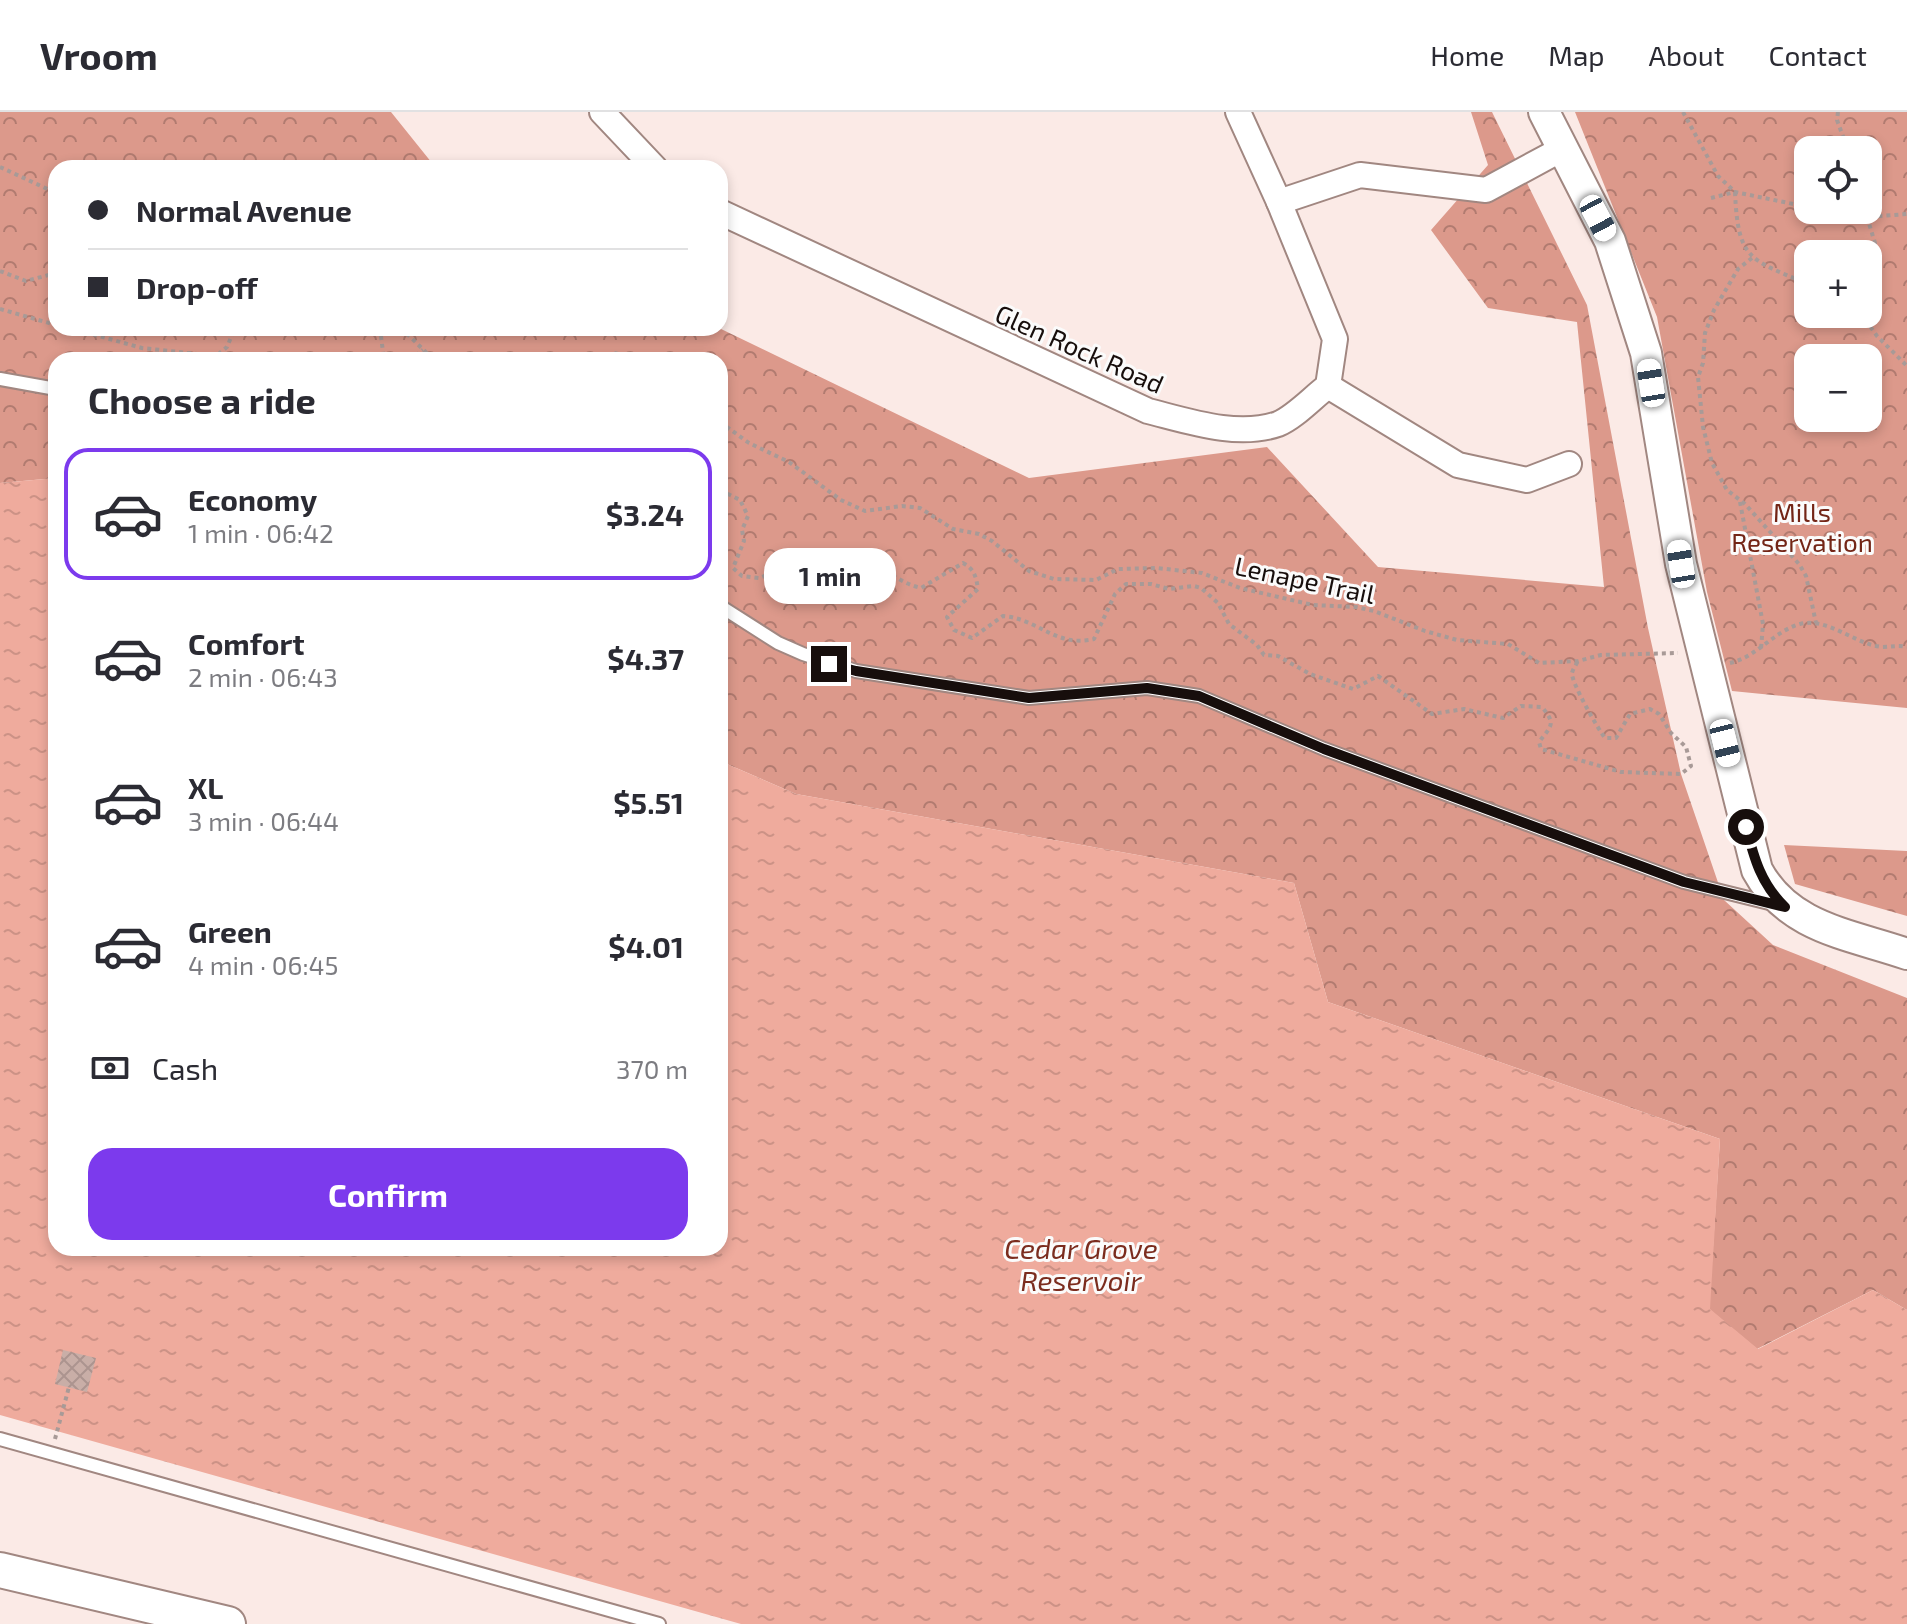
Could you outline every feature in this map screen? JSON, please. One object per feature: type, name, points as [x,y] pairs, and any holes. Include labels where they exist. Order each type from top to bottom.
[{"type":"main road","points":[[0,1570],[179,1618],[228,1624]]},
{"type":"street","points":[[602,112],[647,160]]},
{"type":"street","points":[[1238,112],[1335,339],[1328,386],[1458,465],[1527,480],[1569,464]]},
{"type":"street","points":[[1544,112],[1610,241],[1638,324],[1646,353],[1681,564],[1757,870],[1774,896],[1808,921],[1907,954]]},
{"type":"street","points":[[1279,202],[1360,175],[1486,190],[1562,149]]},
{"type":"street","name":"Glen Rock Road","points":[[728,216],[1148,411],[1203,424],[1250,430],[1280,423],[1328,386]]},
{"type":"lane","points":[[0,379],[48,388]]},
{"type":"lane","points":[[728,611],[778,643],[829,664],[856,671],[1029,698],[1147,688],[1199,696],[1324,749],[1684,882],[1785,907]]},
{"type":"lane","points":[[0,1439],[659,1624]]},
{"type":"path","points":[[1683,112],[1714,169],[1735,192],[1743,246],[1752,258],[1794,278]]},
{"type":"path","points":[[1838,112],[1837,120],[1843,136]]},
{"type":"path","points":[[0,167],[48,189]]},
{"type":"path","points":[[1711,198],[1735,192],[1794,204]]},
{"type":"path","points":[[1882,216],[1907,214]]},
{"type":"path","points":[[1752,258],[1738,269],[1714,310],[1705,333],[1703,363],[1698,377],[1703,427],[1712,463],[1727,490],[1799,564],[1806,576],[1816,623],[1874,645],[1907,647]]},
{"type":"path","points":[[0,271],[26,281],[48,275]]},
{"type":"path","points":[[0,309],[48,323]]},
{"type":"path","points":[[1871,328],[1907,366]]},
{"type":"path","points":[[99,336],[142,348],[179,352]]},
{"type":"path","points":[[409,336],[424,350],[421,352]]},
{"type":"path","name":"Lenape Trail","points":[[728,428],[749,443],[789,462],[841,500],[865,511],[902,506],[920,508],[953,529],[979,534],[1029,571],[1054,579],[1096,580],[1118,569],[1157,568],[1202,573],[1240,588],[1313,605],[1374,611],[1457,640],[1508,644],[1539,663],[1578,661],[1601,655],[1664,653],[1732,663],[1748,658],[1785,631],[1800,624],[1816,623]]},
{"type":"path","points":[[728,494],[740,500],[748,516],[742,530],[744,541],[733,568],[742,576],[759,578],[781,570],[845,587],[870,566],[894,575],[902,584],[921,588],[963,563],[975,574],[978,589],[947,617],[954,630],[972,638],[1003,616],[1017,617],[1031,621],[1053,636],[1077,643],[1094,639],[1115,594],[1126,584],[1151,584],[1169,589],[1194,586],[1201,588],[1218,603],[1229,624],[1257,645],[1264,655],[1278,656],[1310,674],[1353,689],[1378,676],[1432,714],[1464,709],[1503,718],[1521,706],[1542,707],[1552,720],[1552,726],[1539,742],[1541,749],[1621,772],[1681,774],[1691,766],[1686,747],[1671,733],[1659,714],[1650,709],[1630,714],[1616,738],[1605,738],[1595,725],[1585,699],[1573,686],[1572,674],[1578,661]]},
{"type":"path","points":[[1740,500],[1763,624],[1761,649]]},
{"type":"path","points":[[51,1453],[69,1387]]},
{"type":"green space","points":[[0,112],[391,112],[430,160],[48,160],[48,336],[728,336],[728,332],[1029,478],[1267,447],[1378,567],[1604,587],[1577,322],[1488,308],[1431,230],[1488,165],[1471,112],[1492,112],[1587,305],[1648,628],[1681,774],[1724,900],[1773,945],[1907,998],[1907,1310],[1873,1290],[1757,1349],[1709,1309],[1720,1139],[1328,1002],[1294,883],[796,794],[728,764],[728,352],[48,352],[48,479],[0,483]]},
{"type":"green space","name":"Mills Reservation","points":[[1575,112],[1907,112],[1907,708],[1732,691],[1707,592],[1657,317]]},
{"type":"green space","points":[[1784,845],[1907,851],[1907,916],[1795,884]]},
{"type":"water","name":"Cedar Grove Reservoir","points":[[48,479],[48,1256],[728,1256],[728,764],[796,794],[1294,883],[1328,1002],[1720,1139],[1710,1309],[1758,1349],[1873,1290],[1907,1310],[1907,1624],[741,1624],[0,1415],[0,483]]},
{"type":"building","points":[[63,1350],[96,1358],[87,1392],[55,1384]]},
{"type":"route","points":[[829,664],[1029,698],[1147,688],[1199,696],[1324,749],[1684,882],[1785,907],[1757,870],[1746,827]]}]
